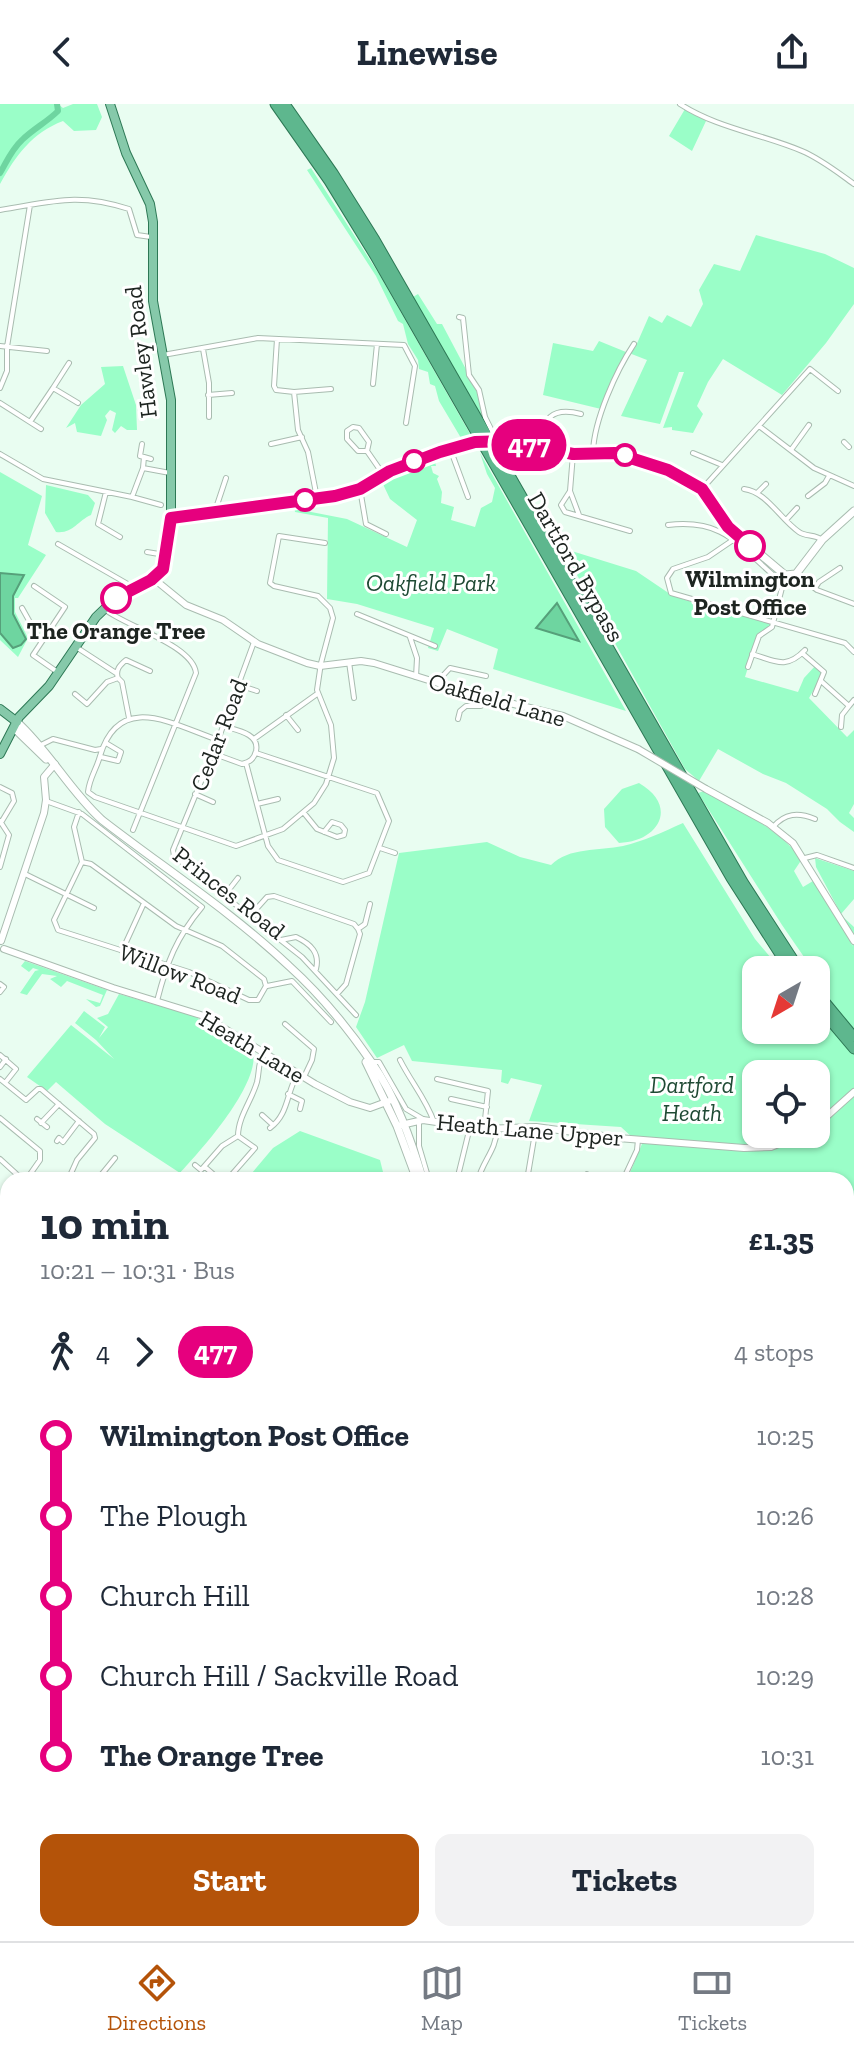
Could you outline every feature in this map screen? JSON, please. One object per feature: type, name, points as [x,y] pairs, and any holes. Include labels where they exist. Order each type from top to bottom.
[{"type":"highway","name":"Dartford Bypass","points":[[275,104],[369,245],[731,878],[781,956]]},
{"type":"highway","name":"Dartford Bypass","points":[[285,104],[375,240],[743,882],[791,956]]},
{"type":"highway","points":[[830,1008],[854,1037]]},
{"type":"highway","points":[[830,1021],[854,1049]]},
{"type":"main road","name":"Hawley Road","points":[[110,104],[126,153],[150,204],[153,301],[171,400],[171,518],[167,555],[158,574]]},
{"type":"main road","points":[[171,518],[360,489],[414,461],[450,448],[497,441],[573,454],[615,453],[668,470],[702,489],[728,527],[760,560],[785,575],[796,574],[822,540],[854,511]]},
{"type":"main road","points":[[0,754],[15,725],[104,609],[118,596],[158,574]]},
{"type":"main road","name":"Princes Road","points":[[0,709],[42,747],[79,798],[102,820],[231,918],[282,959],[315,991],[372,1062],[401,1125],[417,1172]]},
{"type":"main road","name":"Princes Road","points":[[0,716],[15,725]]},
{"type":"main road","name":"Princes Road","points":[[360,1049],[390,1101]]},
{"type":"street","points":[[680,104],[706,119],[801,150],[854,184]]},
{"type":"street","points":[[0,210],[69,198],[103,200],[129,209],[137,235],[153,237]]},
{"type":"street","points":[[0,388],[7,371],[7,347],[30,205]]},
{"type":"street","points":[[459,317],[463,318],[469,375],[479,390],[485,417],[497,441]]},
{"type":"street","points":[[163,355],[258,338],[401,345],[408,349],[415,366],[406,423]]},
{"type":"street","points":[[277,339],[274,386],[280,392],[331,389]]},
{"type":"street","points":[[373,384],[377,344]]},
{"type":"street","points":[[593,452],[602,411],[634,344]]},
{"type":"street","points":[[0,346],[47,351]]},
{"type":"street","points":[[203,349],[209,417]]},
{"type":"street","points":[[30,422],[69,363]]},
{"type":"street","points":[[702,489],[810,369],[838,391]]},
{"type":"street","points":[[53,388],[78,403]]},
{"type":"street","points":[[294,392],[298,430],[308,452],[317,498]]},
{"type":"street","points":[[208,395],[232,393]]},
{"type":"street","points":[[0,403],[41,429]]},
{"type":"street","points":[[536,447],[547,418],[568,411],[581,414]]},
{"type":"street","points":[[791,450],[809,425]]},
{"type":"street","points":[[759,426],[829,476],[854,486]]},
{"type":"street","points":[[367,451],[354,448],[347,439],[347,431],[353,427],[359,428],[369,442],[367,451],[384,475]]},
{"type":"street","points":[[271,444],[302,437]]},
{"type":"street","points":[[142,444],[140,456],[151,459]]},
{"type":"street","points":[[450,448],[468,497]]},
{"type":"street","points":[[693,453],[722,465]]},
{"type":"street","points":[[0,454],[43,479],[161,505]]},
{"type":"street","points":[[573,454],[570,491],[581,516]]},
{"type":"street","points":[[132,497],[144,457]]},
{"type":"street","points":[[143,468],[170,473]]},
{"type":"street","points":[[808,496],[829,476]]},
{"type":"street","points":[[215,513],[226,478]]},
{"type":"street","points":[[757,493],[766,484]]},
{"type":"street","points":[[360,489],[366,524],[386,534]]},
{"type":"street","points":[[744,489],[757,493],[803,534],[822,540]]},
{"type":"street","points":[[570,491],[561,503],[566,513],[630,531]]},
{"type":"street","points":[[106,492],[98,524],[120,537]]},
{"type":"street","points":[[786,520],[797,508]]},
{"type":"street","points":[[668,525],[689,523],[723,530],[772,574]]},
{"type":"street","points":[[218,740],[150,716],[129,718],[113,729],[101,749],[88,787],[89,793],[236,846],[266,837],[304,813],[319,796],[334,758],[328,715],[317,693],[320,666],[333,625],[330,608],[318,596],[270,583],[278,536],[325,543]]},
{"type":"street","points":[[733,540],[708,557],[673,569],[667,578],[671,593],[845,643],[854,652]]},
{"type":"street","points":[[58,544],[135,588]]},
{"type":"street","points":[[147,552],[167,555]]},
{"type":"street","points":[[815,588],[840,568]]},
{"type":"street","points":[[158,574],[171,594]]},
{"type":"street","points":[[796,574],[815,588],[854,604]]},
{"type":"street","points":[[748,667],[759,636],[772,627],[785,575]]},
{"type":"street","name":"Oakfield Lane","points":[[147,582],[159,583],[186,605],[223,620],[254,642],[303,662],[320,666],[374,663],[436,683],[563,716],[638,749],[773,827],[793,843],[854,941]]},
{"type":"street","points":[[34,586],[65,607],[33,655],[58,672]]},
{"type":"street","points":[[22,608],[41,642]]},
{"type":"street","points":[[104,609],[170,645],[195,665],[196,673],[133,830]]},
{"type":"street","points":[[357,614],[435,646]]},
{"type":"street","points":[[409,636],[417,658],[416,677]]},
{"type":"street","name":"Cedar Road","points":[[182,827],[254,642]]},
{"type":"street","points":[[76,647],[122,682],[129,718]]},
{"type":"street","points":[[752,654],[787,663],[803,652],[824,672],[815,694]]},
{"type":"street","points":[[75,694],[87,704],[107,682],[117,676],[120,665],[126,660],[150,671]]},
{"type":"street","points":[[349,662],[354,698]]},
{"type":"street","points":[[436,683],[450,668],[486,676]]},
{"type":"street","points":[[821,681],[849,706]]},
{"type":"street","points":[[238,685],[257,691]]},
{"type":"street","points":[[254,739],[317,693]]},
{"type":"street","points":[[458,719],[466,706],[481,706],[486,696]]},
{"type":"street","points":[[841,727],[842,715],[854,700]]},
{"type":"street","points":[[286,715],[298,730]]},
{"type":"street","points":[[223,726],[248,734],[254,739],[256,753]]},
{"type":"street","points":[[42,747],[53,739],[101,749]]},
{"type":"street","points":[[100,756],[118,761],[121,752],[106,743]]},
{"type":"street","points":[[212,753],[246,763],[256,753]]},
{"type":"street","points":[[246,763],[266,837],[272,853],[281,862],[345,883],[369,873],[389,816],[377,793],[256,753]]},
{"type":"street","points":[[2,945],[46,801],[45,778],[55,767]]},
{"type":"street","points":[[0,787],[12,793],[14,801],[1,822],[9,835],[0,867]]},
{"type":"street","points":[[195,794],[213,802]]},
{"type":"street","points":[[257,804],[278,799]]},
{"type":"street","points":[[46,801],[79,812],[202,907],[183,930],[166,965],[157,1001]]},
{"type":"street","points":[[65,893],[82,862],[74,827],[79,812]]},
{"type":"street","points":[[304,813],[316,828],[324,832],[339,837],[345,830],[332,822],[324,832]]},
{"type":"street","points":[[773,827],[787,815],[804,815],[815,819]]},
{"type":"street","points":[[182,827],[173,850],[174,856],[316,970],[356,1015]]},
{"type":"street","points":[[380,848],[395,853]]},
{"type":"street","points":[[805,858],[828,858],[854,868]]},
{"type":"street","name":"Willow Road","points":[[65,893],[54,920],[55,927],[189,972],[255,1001],[264,993],[264,979],[222,946],[183,930],[91,864],[82,862]]},
{"type":"street","points":[[25,874],[94,908]]},
{"type":"street","points":[[224,896],[238,878]]},
{"type":"street","points":[[250,916],[267,897],[274,896],[354,924],[360,934],[346,984],[337,994]]},
{"type":"street","points":[[122,951],[144,903]]},
{"type":"street","points":[[358,929],[365,924],[370,904]]},
{"type":"street","points":[[231,918],[239,907]]},
{"type":"street","points":[[281,940],[296,937],[311,946],[316,953],[316,970]]},
{"type":"street","name":"Heath Lane","points":[[2,945],[101,985],[204,1016],[341,1099],[370,1108],[390,1101]]},
{"type":"street","points":[[266,986],[292,981],[331,1022]]},
{"type":"street","points":[[262,1115],[271,1126],[284,1115],[288,1094],[312,1060],[314,1049],[285,1024]]},
{"type":"street","points":[[195,1165],[201,1170],[222,1146],[238,1136],[240,1123],[258,1080],[257,1065],[265,1052]]},
{"type":"street","points":[[0,1055],[16,1069],[5,1083]]},
{"type":"street","points":[[0,1067],[6,1059]]},
{"type":"street","points":[[400,1060],[416,1090],[427,1101],[434,1122]]},
{"type":"street","name":"Princes Road","points":[[372,1062],[379,1062],[400,1100],[421,1120]]},
{"type":"street","points":[[0,1079],[26,1100],[40,1088],[94,1134],[95,1138],[72,1172]]},
{"type":"street","points":[[437,1079],[486,1088],[490,1094],[484,1129]]},
{"type":"street","points":[[830,1113],[854,1092]]},
{"type":"street","points":[[288,1094],[302,1101],[300,1109]]},
{"type":"street","points":[[451,1099],[487,1107]]},
{"type":"street","points":[[47,1127],[39,1121],[59,1104]]},
{"type":"street","points":[[0,1118],[40,1151],[40,1160],[30,1172]]},
{"type":"street","points":[[421,1120],[419,1146],[427,1172]]},
{"type":"street","name":"Heath Lane Upper","points":[[401,1125],[421,1120],[484,1129],[536,1127],[638,1140],[742,1148]]},
{"type":"street","points":[[57,1141],[59,1138],[63,1142],[79,1121]]},
{"type":"street","points":[[459,1172],[470,1127]]},
{"type":"street","points":[[528,1172],[536,1127]]},
{"type":"street","points":[[480,1172],[496,1146],[497,1129]]},
{"type":"street","points":[[234,1172],[255,1148],[238,1136]]},
{"type":"street","points":[[627,1172],[638,1140]]},
{"type":"street","points":[[104,1172],[115,1158]]},
{"type":"street","points":[[205,1167],[211,1172]]},
{"type":"green space","points":[[0,104],[58,104],[63,108],[73,104],[97,104],[102,117],[96,130],[74,131],[63,121],[42,132],[19,154],[0,184]]},
{"type":"green space","points":[[685,109],[706,121],[692,151],[669,136]]},
{"type":"green space","points":[[311,168],[379,274],[473,439],[468,439],[470,441],[450,444],[461,438],[439,401],[435,386],[430,384],[428,372],[419,369],[403,324],[398,321],[376,276],[307,170]]},
{"type":"green space","points":[[756,235],[825,254],[854,268],[854,304],[826,343],[782,395],[723,359],[697,406],[703,414],[693,433],[672,430],[672,427],[663,428],[684,372],[679,372],[660,424],[621,416],[647,360],[629,353],[635,348],[649,316],[662,323],[667,315],[691,327],[703,304],[699,290],[714,264],[740,271]]},
{"type":"green space","points":[[418,294],[437,324],[442,324],[478,392],[483,418],[413,297]]},
{"type":"green space","points":[[599,341],[626,352],[601,409],[543,395],[553,343],[593,351]]},
{"type":"green space","points":[[123,366],[136,405],[137,430],[127,430],[121,426],[115,433],[112,430],[116,413],[110,410],[105,416],[107,420],[101,436],[77,432],[75,423],[66,428],[81,405],[105,384],[101,367]]},
{"type":"green space","name":"Oakfield Park","points":[[480,453],[626,711],[493,669],[498,649],[447,629],[438,651],[428,648],[434,628],[357,604],[327,599],[328,518],[295,512],[294,505],[300,504],[301,510],[347,519],[407,547],[417,520],[390,499],[381,480],[440,457],[435,461],[436,466],[431,466],[433,473],[439,476],[441,503],[454,507],[451,520],[475,527],[481,508],[492,502],[495,488]]},
{"type":"green space","points":[[0,472],[42,496],[28,545],[46,555],[18,598],[15,598],[15,612],[28,638],[18,657],[0,640]]},
{"type":"green space","points":[[46,485],[88,495],[95,503],[91,515],[71,529],[56,532],[45,513]]},
{"type":"green space","points":[[562,548],[636,571],[670,594],[685,600],[772,623],[758,636],[745,677],[798,692],[804,678],[816,665],[824,672],[809,698],[847,737],[854,730],[854,804],[849,813],[854,818],[854,832],[827,809],[786,783],[718,749],[699,781],[685,769]]},
{"type":"green space","points":[[639,783],[658,802],[661,812],[659,821],[645,836],[619,843],[605,827],[604,809],[622,789]]},
{"type":"green space","name":"Dartford Heath","points":[[704,791],[756,820],[792,848],[802,859],[794,871],[803,887],[813,881],[839,919],[853,947],[842,916],[854,927],[854,1172],[630,1172],[644,1139],[633,1138],[621,1127],[529,1121],[542,1085],[511,1078],[508,1084],[501,1082],[502,1070],[412,1061],[404,1045],[377,1058],[356,1027],[365,1002],[399,853],[487,842],[520,857],[551,865],[566,855],[631,844],[683,823],[755,939],[769,956],[742,956],[742,1044],[830,1044],[830,956],[803,956],[698,793]]},
{"type":"green space","points":[[815,858],[854,871],[854,899],[841,914],[816,867]]},
{"type":"green space","points":[[25,961],[107,990],[100,1006],[96,1007],[86,999],[100,1003],[103,995],[67,981],[61,987],[50,979],[57,976],[42,974],[27,995],[20,993],[35,971],[39,970],[33,968],[29,972],[21,966]]},
{"type":"green space","points":[[119,994],[194,1016],[253,1050],[253,1064],[239,1098],[181,1172],[105,1124],[56,1082],[47,1091],[27,1077],[71,1025],[114,1059],[75,1023],[84,1011],[105,1027],[99,1038],[108,1027],[97,1018],[108,1014]]},
{"type":"green space","points":[[300,1131],[380,1160],[383,1172],[253,1172],[273,1148]]},
{"type":"shaded area","points":[[0,573],[24,575],[13,596],[13,614],[26,639],[13,648],[0,633]]},
{"type":"shaded area","points":[[557,603],[579,641],[536,628]]},
{"type":"waterway","points":[[0,173],[18,144],[58,111],[57,104]]},
{"type":"bus line","name":"477","points":[[116,598],[151,580],[163,569],[171,518],[345,494],[414,461],[478,442],[508,441],[573,454],[615,453],[668,470],[702,489],[728,527],[750,546]]},
{"type":"place","name":"Wilmington Post Office","points":[[750,546]]},
{"type":"place","name":"The Orange Tree","points":[[116,598]]}]
